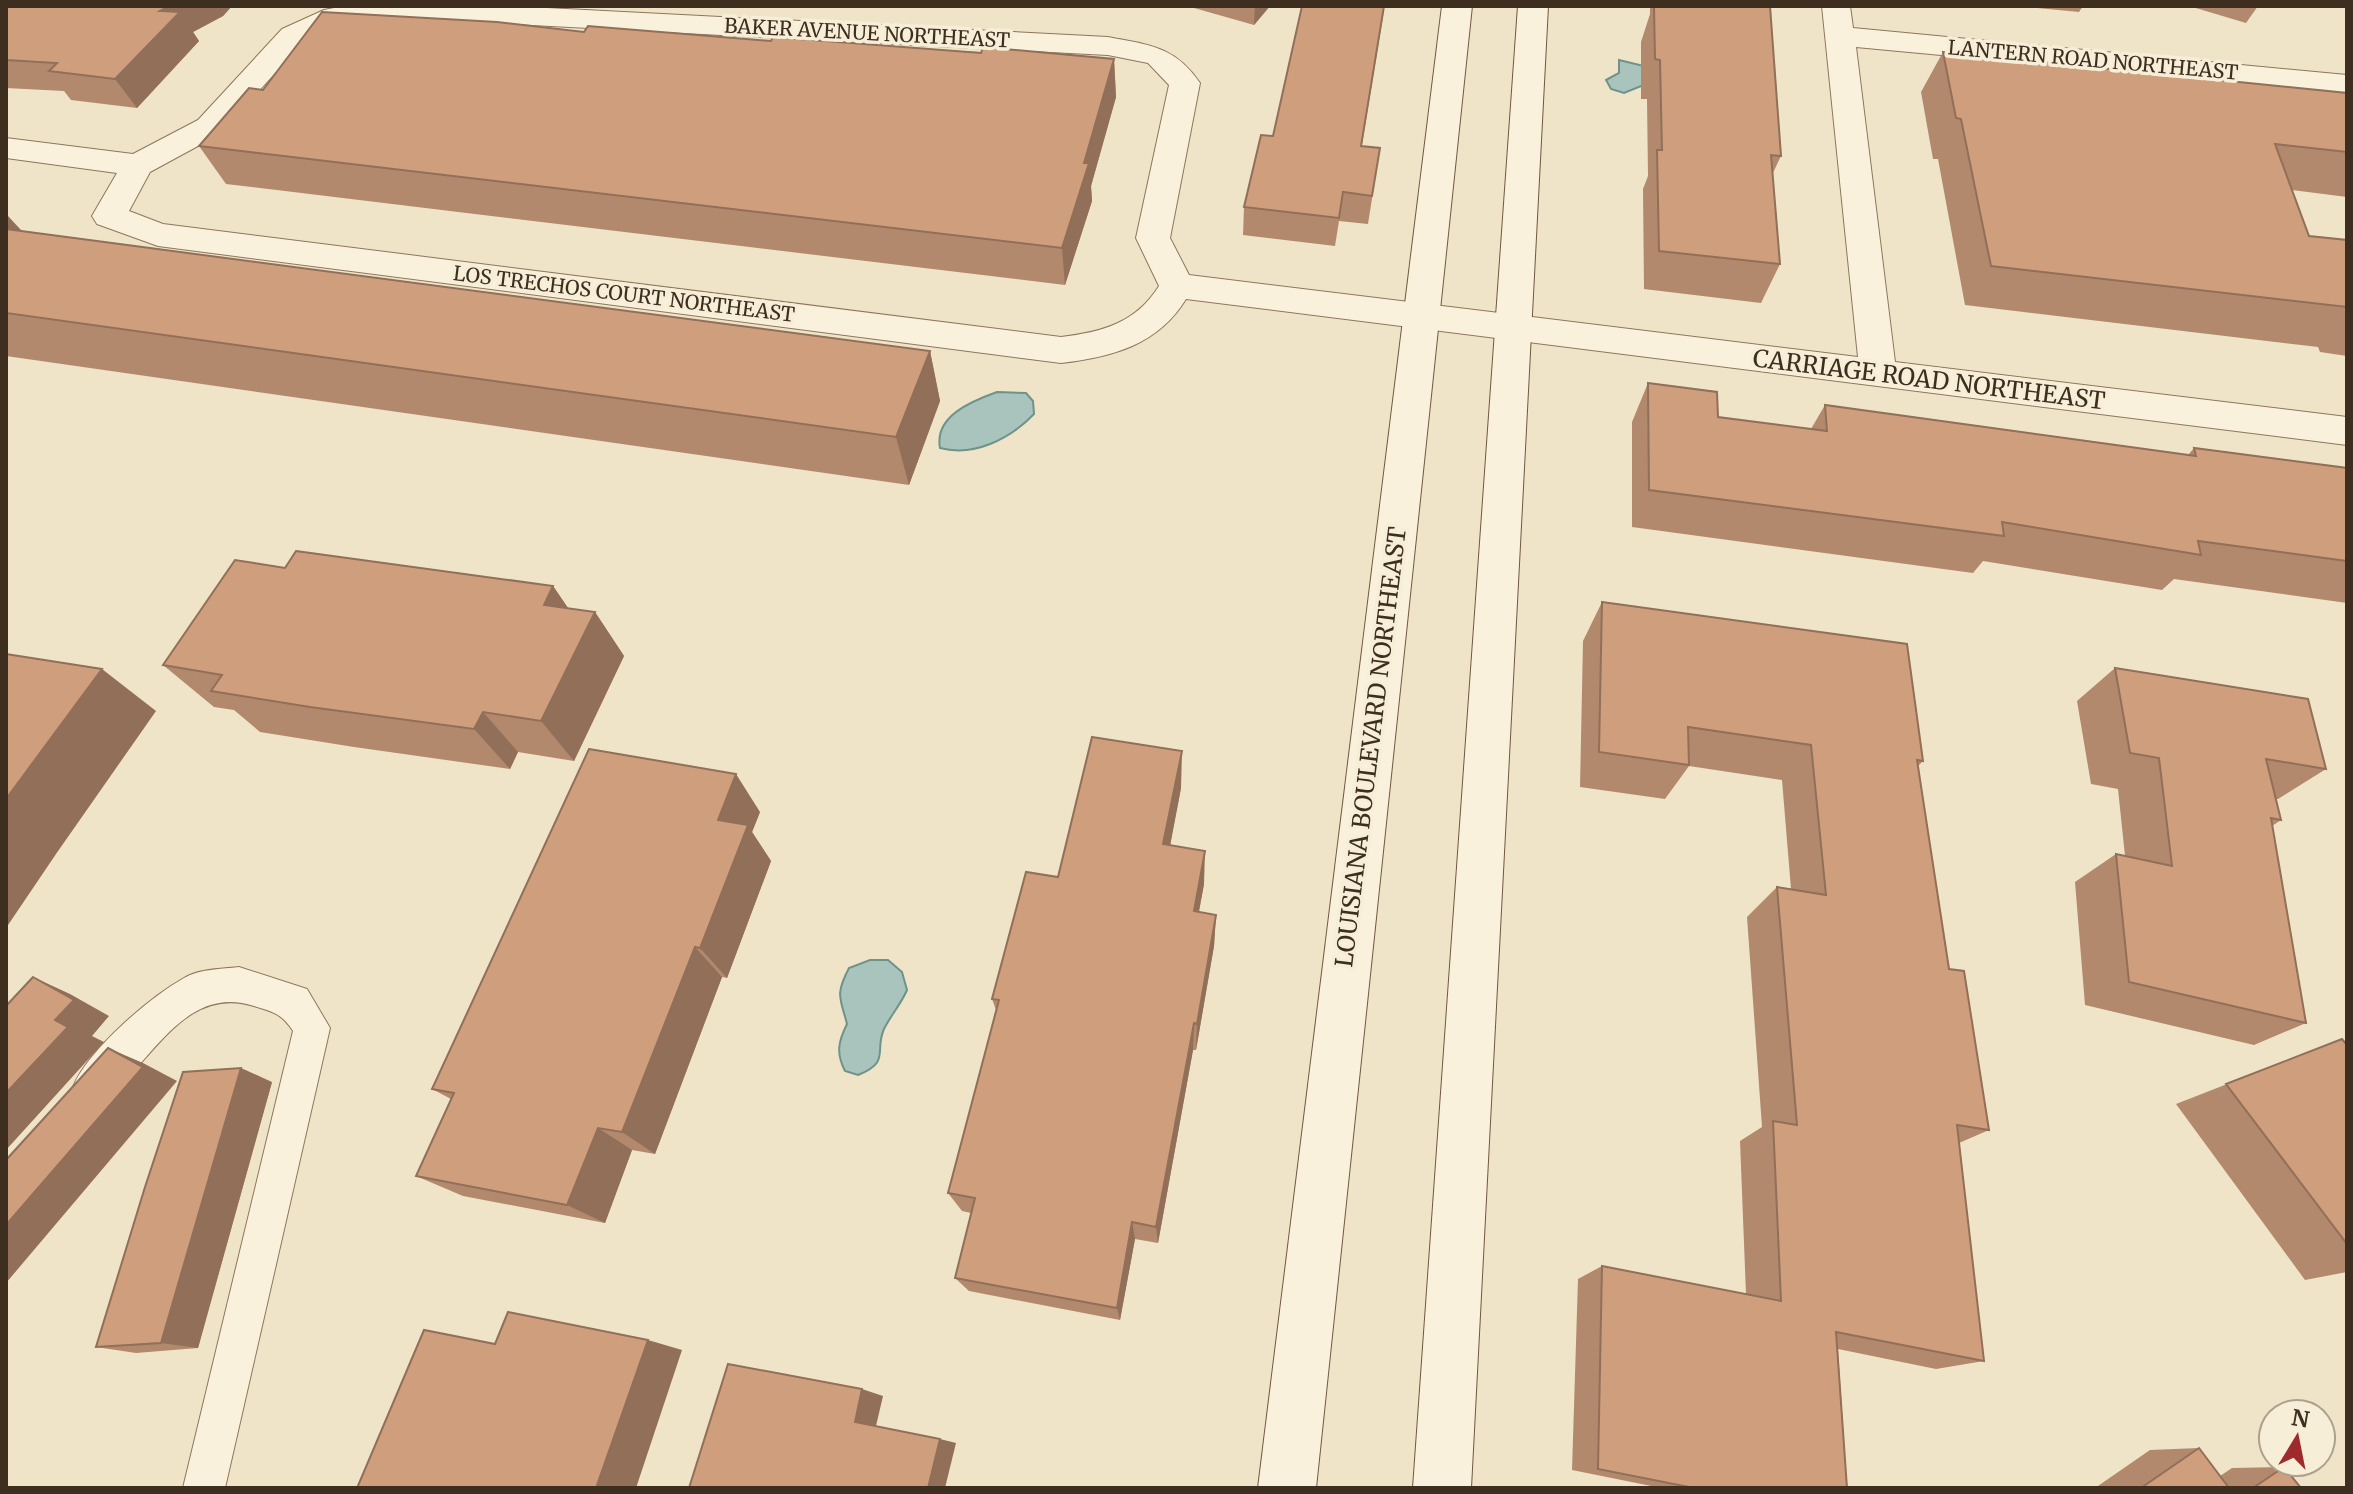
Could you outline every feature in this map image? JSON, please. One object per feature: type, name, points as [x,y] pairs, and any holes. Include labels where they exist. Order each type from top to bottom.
[{"type":"street","name":"LOUISIANA BOULEVARD NORTHEAST","points":[[1287,1488],[1457,6]]},
{"type":"street","points":[[1442,1488],[1533,6]]},
{"type":"street","name":"BAKER AVENUE NORTHEAST","points":[[138,165],[209,127],[293,35],[334,16],[380,11],[1108,46],[1158,56],[1185,83],[1153,238],[1177,286]]},
{"type":"street","points":[[1837,21],[1878,374]]},
{"type":"street","name":"LANTERN ROAD NORTHEAST","points":[[1837,21],[2347,84]]},
{"type":"street","points":[[6,148],[138,165]]},
{"type":"street","name":"LOS TRECHOS COURT NORTHEAST","points":[[138,165],[109,216],[158,235],[1061,350],[1105,346],[1135,331],[1164,310],[1177,286]]},
{"type":"street","points":[[1177,286],[1421,317]]},
{"type":"street","name":"CARRIAGE ROAD NORTHEAST","points":[[1421,317],[2347,431]]},
{"type":"lane","points":[[66,1115],[136,1038],[196,990],[239,984],[294,1001],[312,1028],[204,1488]]},
{"type":"water","points":[[1619,60],[1644,66],[1646,84],[1624,93],[1611,89],[1606,80],[1619,73]]},
{"type":"water","points":[[997,392],[1026,393],[1033,401],[1034,414],[1014,431],[991,444],[966,450],[940,448],[943,427],[957,411]]},
{"type":"water","points":[[870,960],[888,960],[902,972],[907,990],[884,1029],[878,1061],[858,1075],[845,1071],[840,1059],[840,1042],[847,1024],[840,990],[849,968]]},
{"type":"building","points":[[6,6],[169,6],[160,11],[180,12],[115,79],[49,71],[57,63],[6,60]]},
{"type":"building","points":[[1302,6],[1384,6],[1361,146],[1380,148],[1372,196],[1343,192],[1339,218],[1244,207],[1261,135],[1273,136]]},
{"type":"building","points":[[1654,6],[1770,6],[1781,156],[1771,155],[1780,264],[1659,251],[1657,150],[1662,150],[1660,60],[1655,59]]},
{"type":"building","points":[[322,12],[497,22],[584,32],[588,26],[771,41],[773,37],[981,53],[983,47],[1114,59],[1084,163],[1089,163],[1062,248],[199,146],[249,88],[263,90]]},
{"type":"building","points":[[1943,52],[2347,93],[2347,152],[2275,144],[2309,236],[2347,240],[2347,307],[1991,266],[1961,119],[1956,118]]},
{"type":"building","points":[[6,229],[930,351],[896,437],[6,313]]},
{"type":"building","points":[[1648,383],[1717,392],[1718,417],[1827,431],[1825,405],[2196,456],[2194,448],[2347,468],[2347,561],[2198,541],[2201,555],[2002,522],[2004,536],[1649,490]]},
{"type":"building","points":[[296,551],[553,586],[544,605],[595,612],[541,721],[483,712],[474,729],[310,707],[211,691],[222,675],[163,665],[235,560],[285,568]]},
{"type":"building","points":[[1602,602],[1907,644],[1923,761],[1917,760],[1949,969],[1964,971],[1989,1130],[1957,1125],[1984,1361],[1836,1332],[1847,1488],[1694,1488],[1598,1469],[1602,1266],[1781,1301],[1773,1121],[1797,1125],[1777,887],[1826,895],[1811,745],[1688,727],[1689,765],[1599,752]]},
{"type":"building","points":[[6,654],[102,669],[6,799]]},
{"type":"building","points":[[2115,668],[2308,699],[2326,769],[2266,759],[2281,820],[2271,818],[2306,1023],[2129,982],[2116,854],[2172,866],[2159,758],[2130,753]]},
{"type":"building","points":[[1092,737],[1182,751],[1163,844],[1205,851],[1194,911],[1216,915],[1156,1227],[1132,1222],[1117,1308],[955,1278],[975,1198],[948,1193],[999,1000],[992,999],[1026,872],[1058,877]]},
{"type":"building","points":[[589,749],[736,774],[718,820],[748,825],[700,948],[695,947],[622,1132],[598,1128],[567,1205],[416,1176],[454,1093],[432,1089]]},
{"type":"building","points":[[33,977],[74,1000],[55,1020],[68,1027],[6,1093],[6,1006]]},
{"type":"building","points":[[2342,1039],[2347,1045],[2347,1244],[2226,1084]]},
{"type":"building","points":[[108,1048],[143,1067],[6,1225],[6,1160]]},
{"type":"building","points":[[241,1068],[161,1343],[96,1347],[183,1072]]},
{"type":"building","points":[[508,1312],[648,1340],[596,1488],[357,1488],[424,1330],[495,1344]]},
{"type":"building","points":[[728,1364],[862,1389],[855,1422],[940,1439],[928,1488],[689,1488]]},
{"type":"building","points":[[2199,1448],[2229,1488],[2141,1488]]},
{"type":"building","points":[[2268,1478],[2293,1478],[2301,1488],[2253,1488]]}]
